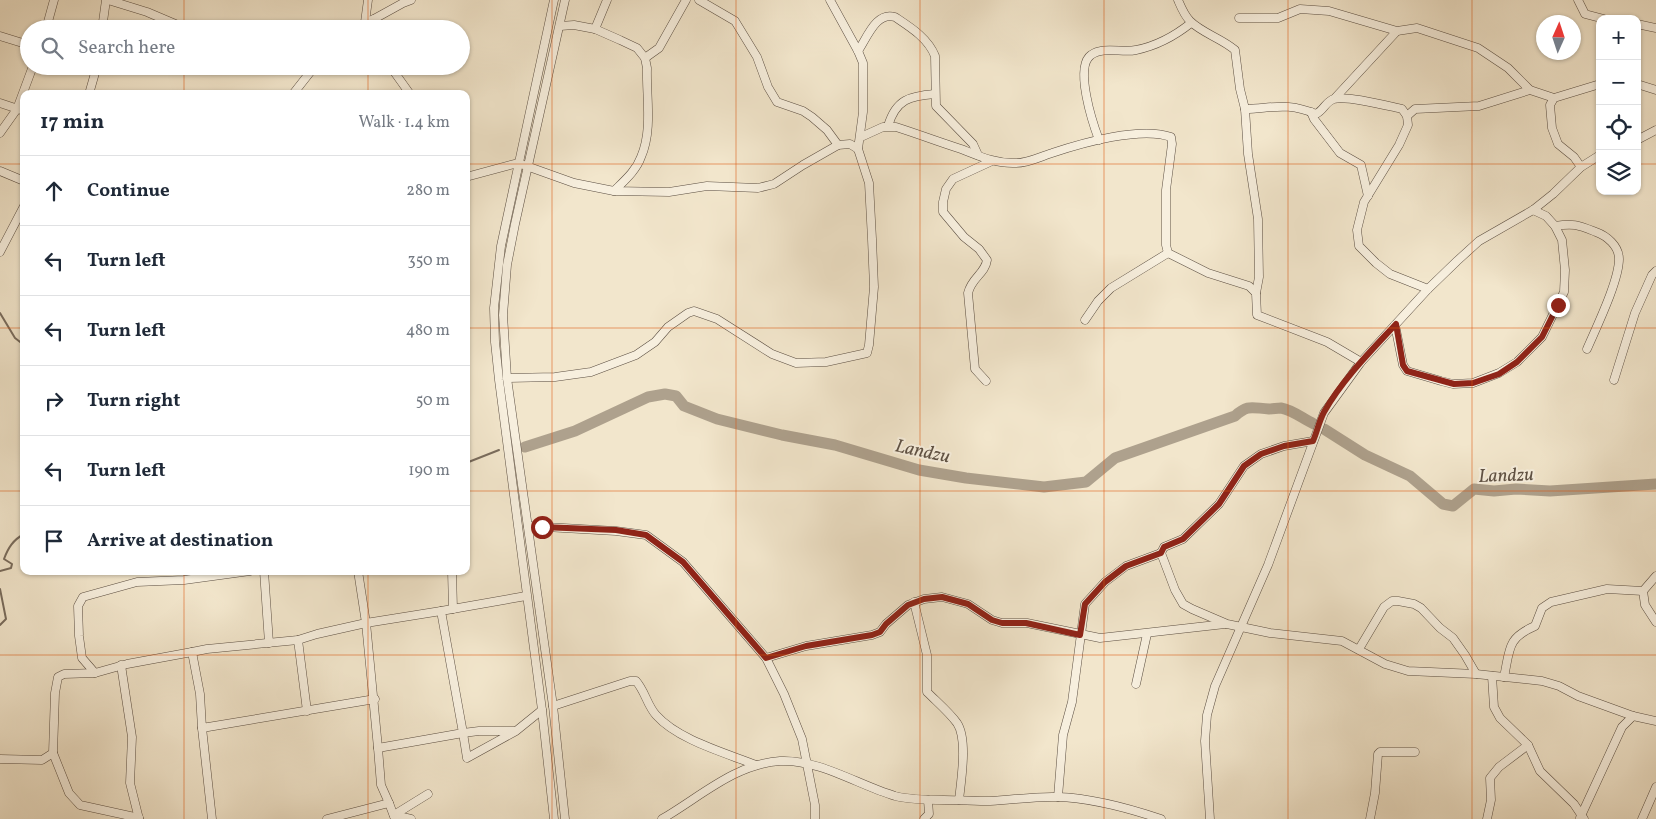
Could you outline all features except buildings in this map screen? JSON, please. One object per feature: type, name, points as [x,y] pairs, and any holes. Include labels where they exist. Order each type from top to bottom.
[{"type":"street","points":[[48,20],[54,0]]},
{"type":"street","points":[[104,20],[107,0],[147,12],[165,20]]},
{"type":"street","points":[[365,20],[368,0]]},
{"type":"street","points":[[370,20],[411,0]]},
{"type":"street","points":[[554,0],[501,246],[494,308],[495,342],[554,819]]},
{"type":"street","points":[[565,0],[507,265],[503,315],[507,378],[553,706],[565,819]]},
{"type":"street","points":[[595,29],[607,0]]},
{"type":"street","points":[[645,58],[659,48],[686,0]]},
{"type":"street","points":[[699,0],[735,22],[757,57],[768,87],[777,102],[803,111],[812,117],[827,130],[838,145]]},
{"type":"street","points":[[507,378],[555,377],[591,372],[636,355],[655,342],[668,327],[694,311],[717,319],[772,354],[796,363],[826,362],[867,353],[874,272],[869,183],[858,149],[861,136],[863,63],[830,0]]},
{"type":"street","points":[[1178,0],[1185,16],[1191,23],[1228,44],[1234,50],[1245,109],[1248,154],[1258,219],[1259,278],[1256,293],[1257,315],[1327,342],[1361,362]]},
{"type":"street","points":[[1578,0],[1585,14],[1596,17]]},
{"type":"street","points":[[1239,18],[1278,18],[1300,9],[1329,11],[1396,31],[1417,28],[1478,48],[1508,68],[1530,90],[1554,98],[1596,85]]},
{"type":"street","points":[[858,51],[876,22],[884,16],[895,16],[923,38],[933,50],[936,61],[935,102],[940,112],[973,144],[978,155]]},
{"type":"street","points":[[1099,140],[1086,103],[1084,80],[1088,59],[1091,55],[1099,52],[1130,51],[1151,45],[1181,31],[1191,23]]},
{"type":"street","points":[[560,26],[574,25],[595,29],[637,48],[645,58],[647,68],[647,141],[641,159],[630,175],[614,191]]},
{"type":"street","points":[[1641,25],[1656,28]]},
{"type":"street","points":[[1245,109],[1286,105],[1316,114],[1335,98],[1396,31]]},
{"type":"street","points":[[0,36],[20,42]]},
{"type":"street","points":[[26,90],[30,75]]},
{"type":"street","points":[[90,90],[94,75]]},
{"type":"street","points":[[296,90],[308,75]]},
{"type":"street","points":[[396,75],[407,90]]},
{"type":"street","points":[[1641,85],[1656,90]]},
{"type":"street","points":[[1407,116],[1415,109],[1479,106],[1530,90]]},
{"type":"street","points":[[888,126],[896,110],[905,101],[917,95],[935,94]]},
{"type":"street","points":[[1335,98],[1402,110],[1407,116],[1408,125],[1399,145],[1362,208],[1356,230],[1359,246],[1390,274],[1428,289]]},
{"type":"street","points":[[1554,98],[1550,105],[1552,128],[1558,144],[1574,157],[1581,167]]},
{"type":"street","points":[[0,103],[20,110],[0,133]]},
{"type":"street","points":[[1311,112],[1314,119],[1340,153],[1361,164],[1368,196]]},
{"type":"street","points":[[861,136],[888,126],[915,133],[992,161],[1014,164],[1028,163],[1052,153],[1099,140],[1142,133],[1164,134],[1171,137],[1172,144],[1166,190],[1166,245],[1168,253],[1208,273],[1250,286],[1256,293]]},
{"type":"street","points":[[1641,138],[1656,130]]},
{"type":"street","points":[[470,176],[518,163],[574,183],[614,191],[669,192],[707,186],[758,188],[774,184],[838,145],[850,144],[858,149]]},
{"type":"street","points":[[1210,819],[1205,756],[1207,715],[1216,686],[1268,565],[1324,413],[1361,362],[1428,289],[1479,241],[1533,210],[1581,167],[1596,158]]},
{"type":"street","points":[[986,381],[975,369],[968,293],[970,284],[986,266],[987,260],[979,249],[964,237],[943,212],[942,202],[946,189],[953,179],[992,161]]},
{"type":"street","points":[[0,171],[20,179]]},
{"type":"street","points":[[1396,324],[1403,365],[1407,371],[1454,384],[1473,383],[1499,374],[1517,362],[1542,337],[1564,292],[1565,270],[1562,240],[1555,226],[1546,216],[1533,210]]},
{"type":"street","points":[[0,252],[20,214]]},
{"type":"street","points":[[1555,226],[1572,224],[1601,234],[1613,243],[1618,254],[1619,260],[1616,276],[1586,349]]},
{"type":"street","points":[[1085,320],[1098,301],[1111,288],[1168,253]]},
{"type":"street","points":[[1614,380],[1634,313],[1652,275],[1656,271]]},
{"type":"street","points":[[1058,797],[1063,735],[1072,702],[1085,604],[1105,582],[1126,566],[1161,553],[1164,547],[1183,539],[1219,504],[1244,466],[1261,454],[1284,446],[1313,441]]},
{"type":"street","points":[[528,526],[616,530],[646,535],[683,562],[766,658],[784,694],[802,738],[815,805],[815,819]]},
{"type":"street","points":[[1161,553],[1175,590],[1183,604],[1227,624],[1270,632],[1342,641],[1385,664],[1408,671],[1476,674],[1542,681],[1633,716],[1656,721]]},
{"type":"street","points":[[95,673],[82,658],[78,606],[83,597],[137,582],[184,580],[221,575]]},
{"type":"street","points":[[264,575],[269,643]]},
{"type":"street","points":[[359,575],[375,699],[381,785],[395,817]]},
{"type":"street","points":[[452,575],[453,609]]},
{"type":"street","points":[[1656,576],[1643,592],[1645,605],[1656,622]]},
{"type":"street","points":[[1504,677],[1511,643],[1521,632],[1535,626],[1542,608],[1551,602],[1608,589],[1643,592]]},
{"type":"street","points":[[121,665],[132,737],[130,783],[139,818],[80,805],[69,793],[53,753],[55,693],[58,677],[64,674],[95,673],[121,665],[207,649],[298,640],[366,623],[526,596]]},
{"type":"street","points":[[766,658],[806,646],[872,635],[880,632],[886,624],[908,605],[924,599],[942,597],[968,604],[992,620],[1002,623],[1026,623],[1100,638],[1227,624]]},
{"type":"street","points":[[1359,650],[1384,607],[1392,601],[1398,600],[1421,608],[1440,628],[1453,638],[1476,674]]},
{"type":"street","points":[[914,602],[928,655],[928,692],[958,724],[961,733],[963,749],[959,800]]},
{"type":"street","points":[[442,611],[468,758],[516,731],[542,710]]},
{"type":"street","points":[[1136,684],[1147,634]]},
{"type":"street","points":[[298,640],[307,711]]},
{"type":"street","points":[[192,652],[200,694],[212,819]]},
{"type":"street","points":[[1492,676],[1494,707],[1500,718],[1528,745],[1540,771],[1574,804],[1582,818]]},
{"type":"street","points":[[553,706],[630,681],[636,682],[655,714],[670,728],[756,765]]},
{"type":"street","points":[[202,728],[375,699]]},
{"type":"street","points":[[1582,818],[1622,727],[1633,716]]},
{"type":"street","points":[[378,748],[479,731],[516,731]]},
{"type":"street","points":[[1487,819],[1491,800],[1490,778],[1499,767],[1528,745]]},
{"type":"street","points":[[1370,819],[1375,793],[1378,754],[1380,752],[1415,752]]},
{"type":"street","points":[[0,759],[42,760],[53,753]]},
{"type":"street","points":[[662,819],[687,805],[717,784],[756,765],[781,761],[807,762],[897,796],[928,800],[990,801],[1058,797],[1130,808],[1161,819]]},
{"type":"street","points":[[1642,819],[1656,787]]},
{"type":"street","points":[[395,817],[428,794]]},
{"type":"street","points":[[928,800],[930,817]]},
{"type":"street","points":[[327,819],[389,803]]},
{"type":"street","points":[[395,817],[411,819]]},
{"type":"waterway","points":[[0,313],[15,338],[20,342]]},
{"type":"waterway","name":"Landzu","points":[[525,447],[575,431],[648,397],[665,394],[676,396],[684,406],[717,419],[782,435],[835,445],[919,470],[966,478],[1044,487],[1086,482],[1115,458],[1235,416],[1247,408],[1281,408],[1314,424]]},
{"type":"waterway","name":"Landzu","points":[[1324,429],[1365,455],[1410,476],[1443,504],[1453,506],[1474,489],[1550,491],[1656,484]]},
{"type":"waterway","name":"Landzu","points":[[470,461],[499,450]]},
{"type":"waterway","name":"Landzu","points":[[0,571],[11,568],[12,564],[4,559],[11,545],[20,537]]},
{"type":"waterway","name":"Landzu","points":[[0,589],[6,619],[0,625]]},
{"type":"route","points":[[542,527],[616,530],[646,535],[683,562],[766,658],[806,646],[872,635],[880,632],[886,624],[908,605],[924,599],[942,597],[968,604],[992,620],[1002,623],[1026,623],[1080,635],[1085,604],[1105,582],[1126,566],[1161,553],[1164,547],[1183,539],[1219,504],[1244,466],[1261,454],[1284,446],[1313,441],[1324,413],[1343,385],[1396,324],[1399,348],[1403,365],[1407,371],[1454,384],[1473,383],[1499,374],[1517,362],[1542,337],[1558,305]]}]
